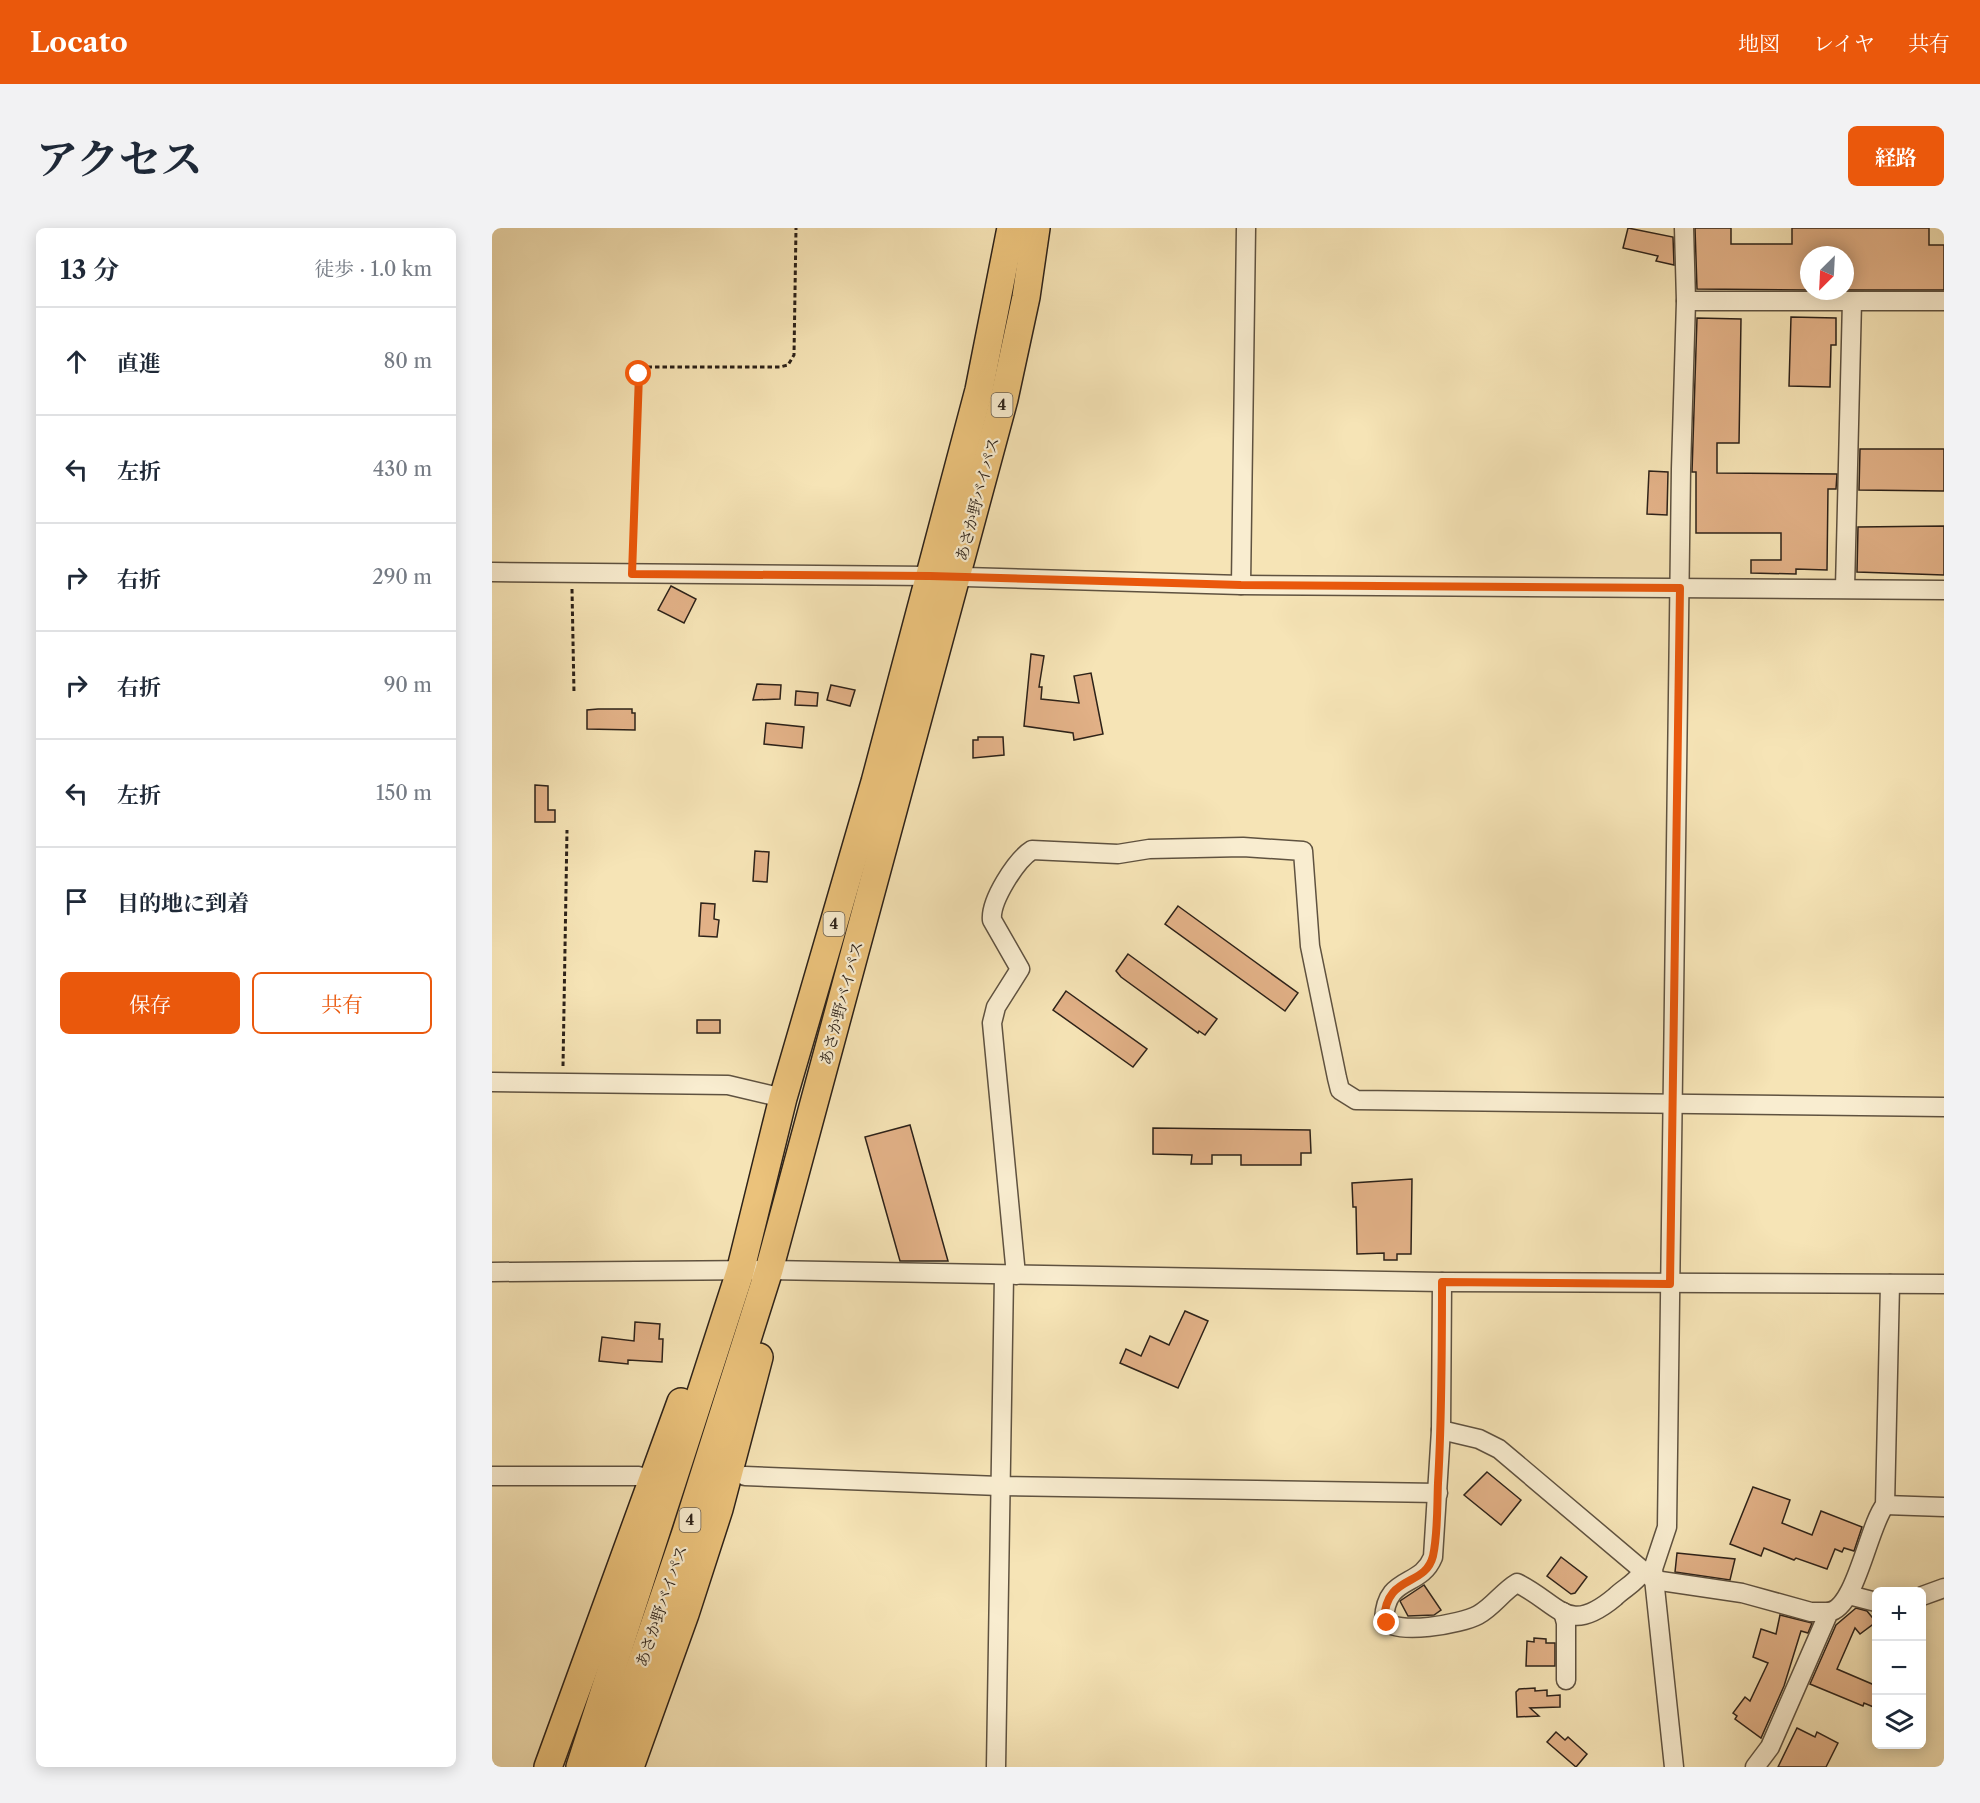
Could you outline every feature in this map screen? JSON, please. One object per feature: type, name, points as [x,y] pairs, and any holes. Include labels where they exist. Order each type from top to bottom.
[{"type":"highway","name":"あさか野バイパス","points":[[606,1767],[686,1532],[769,1270],[943,577],[1011,228]]},
{"type":"highway","name":"あさか野バイパス","points":[[580,1767],[740,1272],[783,1098],[875,782],[1004,399],[1026,297],[1036,228]]},
{"type":"highway","points":[[630,1767],[685,1614],[729,1475],[772,1309],[769,1270]]},
{"type":"highway","name":"4","points":[[647,1474],[711,1319],[740,1272]]},
{"type":"highway","points":[[548,1767],[647,1474]]},
{"type":"street","points":[[1241,585],[1246,228]]},
{"type":"street","points":[[1442,1282],[1441,1430],[1438,1493],[1431,1561],[1424,1571],[1394,1589],[1384,1609],[1384,1620],[1387,1623],[1409,1628],[1469,1619],[1483,1612],[1517,1583],[1563,1612],[1578,1616],[1596,1612],[1638,1580],[1648,1576],[1653,1569],[1667,1527],[1686,301],[1684,228]]},
{"type":"street","points":[[1845,588],[1852,300]]},
{"type":"street","points":[[1686,301],[1944,302]]},
{"type":"street","points":[[492,572],[943,577],[1241,585],[1944,590]]},
{"type":"street","points":[[996,1767],[999,1486],[1010,1275],[992,1023],[996,1007],[1020,969],[992,920],[992,913],[998,894],[1025,856],[1032,850],[1118,854],[1149,849],[1244,847],[1303,851],[1310,946],[1338,1085],[1340,1090],[1356,1100],[1944,1107]]},
{"type":"street","points":[[492,1082],[728,1085],[783,1098]]},
{"type":"street","points":[[492,1272],[769,1270],[1442,1282],[1944,1284]]},
{"type":"street","points":[[1441,1430],[1479,1439],[1499,1449],[1648,1576],[1742,1593],[1811,1612],[1829,1612],[1839,1608],[1849,1594],[1875,1522],[1886,1504],[1890,1284]]},
{"type":"street","points":[[492,1476],[647,1474]]},
{"type":"street","points":[[745,1476],[999,1486],[1438,1493]]},
{"type":"street","points":[[1886,1504],[1944,1507]]},
{"type":"street","points":[[1648,1576],[1674,1767]]},
{"type":"street","points":[[1926,1595],[1944,1588]]},
{"type":"street","points":[[1849,1594],[1872,1601]]},
{"type":"street","points":[[1563,1612],[1566,1623],[1566,1680]]},
{"type":"street","points":[[1755,1767],[1770,1748],[1829,1612]]},
{"type":"path","points":[[632,574],[637,377],[646,367],[780,368],[791,362],[794,355],[796,228]]},
{"type":"path","points":[[573,572],[571,643],[574,693]]},
{"type":"path","points":[[563,1083],[567,830]]},
{"type":"building","points":[[1628,228],[1673,237],[1674,265],[1656,261],[1658,256],[1623,248]]},
{"type":"building","points":[[1695,228],[1731,228],[1731,244],[1792,244],[1792,228],[1929,228],[1929,245],[1944,245],[1944,290],[1854,290],[1854,246],[1800,246],[1800,290],[1697,289]]},
{"type":"building","points":[[1791,317],[1836,318],[1836,345],[1831,345],[1830,387],[1789,386]]},
{"type":"building","points":[[1697,318],[1741,319],[1739,443],[1717,443],[1717,473],[1837,474],[1836,489],[1828,489],[1827,570],[1796,569],[1796,574],[1751,573],[1751,560],[1781,560],[1781,533],[1696,533],[1696,472],[1692,472]]},
{"type":"building","points":[[1860,449],[1944,449],[1944,491],[1859,490]]},
{"type":"building","points":[[1649,471],[1668,472],[1667,515],[1647,514]]},
{"type":"building","points":[[1944,526],[1944,575],[1857,572],[1858,527]]},
{"type":"building","points":[[671,586],[696,599],[684,623],[658,610]]},
{"type":"building","points":[[1031,654],[1044,656],[1039,687],[1042,687],[1041,699],[1079,703],[1074,676],[1091,673],[1103,734],[1074,740],[1073,733],[1024,726]]},
{"type":"building","points":[[757,684],[781,685],[780,699],[753,700]]},
{"type":"building","points":[[831,685],[855,690],[850,706],[827,700]]},
{"type":"building","points":[[796,691],[818,693],[817,706],[795,705]]},
{"type":"building","points":[[632,709],[632,713],[635,713],[635,730],[587,729],[587,710]]},
{"type":"building","points":[[766,723],[804,727],[802,748],[764,744]]},
{"type":"building","points":[[978,737],[1003,737],[1004,755],[973,758],[973,740],[978,740]]},
{"type":"building","points":[[535,785],[548,786],[548,810],[555,810],[555,822],[535,822]]},
{"type":"building","points":[[755,851],[769,852],[767,882],[753,881]]},
{"type":"building","points":[[701,903],[715,904],[714,919],[719,920],[717,937],[699,936]]},
{"type":"building","points":[[1178,906],[1298,993],[1285,1011],[1165,924]]},
{"type":"building","points":[[1128,954],[1217,1019],[1205,1035],[1199,1031],[1198,1033],[1121,977],[1116,971]]},
{"type":"building","points":[[1066,991],[1147,1049],[1133,1067],[1053,1010]]},
{"type":"building","points":[[697,1020],[720,1020],[720,1033],[697,1033]]},
{"type":"building","points":[[910,1125],[948,1261],[900,1261],[865,1137]]},
{"type":"building","points":[[1153,1128],[1310,1130],[1311,1153],[1301,1153],[1301,1165],[1241,1165],[1241,1155],[1212,1155],[1212,1164],[1191,1164],[1192,1155],[1153,1154]]},
{"type":"building","points":[[1412,1179],[1411,1254],[1397,1254],[1397,1260],[1384,1260],[1384,1253],[1357,1254],[1356,1207],[1353,1207],[1352,1183]]},
{"type":"building","points":[[1185,1311],[1208,1321],[1178,1388],[1120,1363],[1126,1349],[1141,1356],[1150,1336],[1169,1345]]},
{"type":"building","points":[[635,1322],[660,1324],[659,1339],[663,1339],[662,1362],[628,1360],[628,1364],[599,1361],[602,1337],[634,1341]]},
{"type":"building","points":[[1487,1472],[1521,1500],[1501,1525],[1464,1495]]},
{"type":"building","points":[[1753,1487],[1790,1500],[1782,1523],[1812,1535],[1821,1511],[1862,1527],[1854,1551],[1844,1548],[1842,1552],[1835,1549],[1827,1569],[1796,1558],[1794,1560],[1764,1548],[1761,1556],[1730,1544]]},
{"type":"building","points":[[1677,1553],[1735,1559],[1730,1580],[1675,1572]]},
{"type":"building","points":[[1561,1557],[1587,1577],[1575,1593],[1571,1594],[1547,1576]]},
{"type":"building","points":[[1424,1585],[1441,1610],[1434,1615],[1408,1616],[1400,1601]]},
{"type":"building","points":[[1856,1608],[1867,1611],[1872,1617],[1872,1625],[1860,1634],[1855,1628],[1837,1669],[1872,1684],[1872,1706],[1864,1703],[1863,1706],[1810,1684],[1836,1625]]},
{"type":"building","points":[[1780,1615],[1812,1623],[1808,1633],[1801,1631],[1784,1686],[1761,1738],[1735,1719],[1737,1716],[1733,1713],[1745,1697],[1750,1701],[1768,1663],[1753,1657],[1761,1629],[1776,1634]]},
{"type":"building","points":[[1534,1638],[1546,1639],[1546,1643],[1555,1643],[1555,1666],[1526,1666],[1527,1641],[1534,1642]]},
{"type":"building","points":[[1535,1688],[1535,1691],[1547,1690],[1547,1696],[1560,1695],[1560,1707],[1530,1708],[1539,1716],[1517,1717],[1516,1692],[1519,1689]]},
{"type":"building","points":[[1797,1728],[1815,1737],[1817,1732],[1838,1743],[1826,1767],[1778,1767]]},
{"type":"building","points":[[1556,1732],[1565,1740],[1568,1737],[1587,1754],[1576,1767],[1547,1742]]},
{"type":"route","points":[[639,374],[637,377],[632,574],[930,576],[1241,585],[1680,588],[1670,1284],[1442,1282],[1441,1430],[1433,1557],[1424,1571],[1394,1589],[1386,1600],[1384,1620],[1387,1623]]}]
